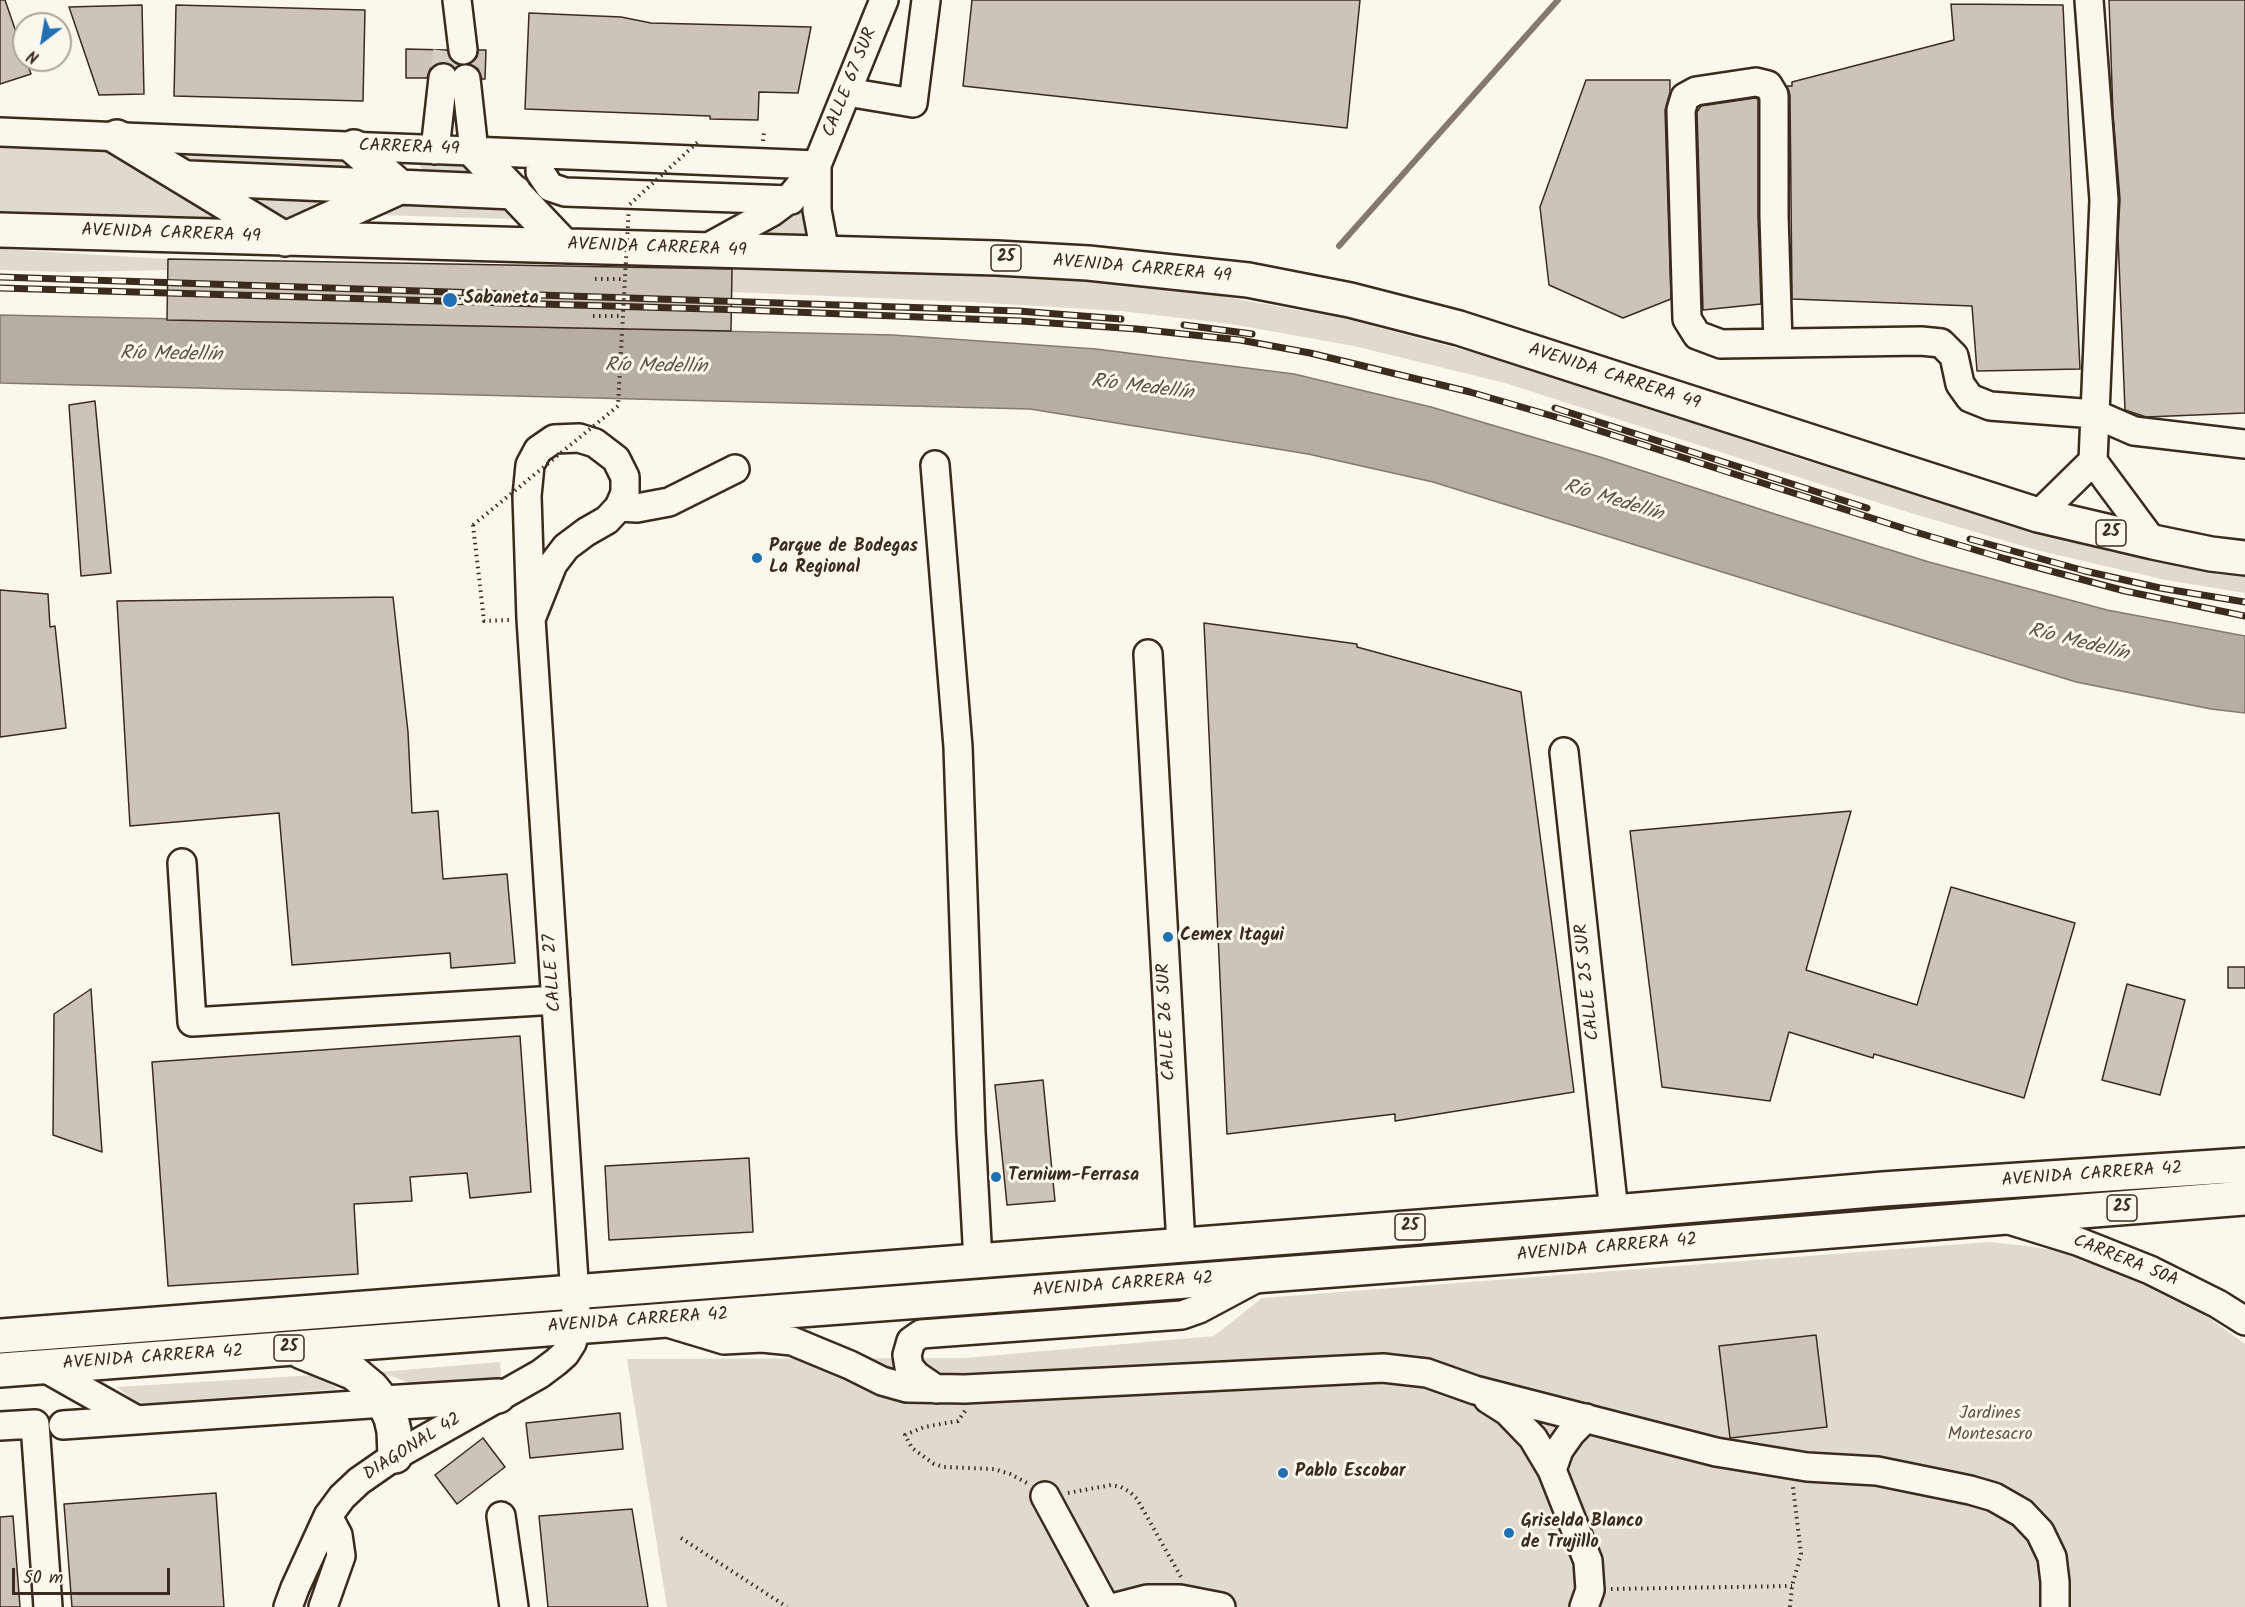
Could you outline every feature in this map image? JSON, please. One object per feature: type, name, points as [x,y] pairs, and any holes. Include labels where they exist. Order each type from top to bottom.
[{"type":"highway","points":[[117,137],[285,239],[400,187]]},
{"type":"highway","points":[[354,147],[400,187]]},
{"type":"highway","points":[[474,151],[564,246]]},
{"type":"highway","points":[[185,178],[514,192]]},
{"type":"highway","name":"AVENIDA CARRERA 49","points":[[0,230],[997,258],[1088,263],[1248,280],[1350,300],[1459,328],[2038,514],[2152,542],[2245,558]]},
{"type":"highway","name":"AVENIDA CARRERA 42","points":[[0,1336],[1614,1212],[1883,1189],[2245,1165]]},
{"type":"highway","name":"AVENIDA CARRERA 42","points":[[0,1370],[1520,1256],[2242,1197]]},
{"type":"highway","points":[[1403,1228],[1520,1256]]},
{"type":"highway","points":[[291,1348],[354,1373],[372,1388],[384,1403],[394,1431],[395,1456]]},
{"type":"highway","points":[[384,1403],[498,1396]]},
{"type":"street","points":[[453,0],[455,50],[458,0]]},
{"type":"street","name":"CALLE 67 SUR","points":[[825,253],[820,234],[817,178],[847,92],[884,0]]},
{"type":"street","points":[[847,92],[913,103],[926,0]]},
{"type":"street","points":[[2089,0],[2104,200],[2093,461],[2152,542]]},
{"type":"street","points":[[435,150],[455,79],[474,151]]},
{"type":"street","points":[[1778,343],[1774,216],[1774,96],[1768,85],[1756,82],[1696,91],[1685,97],[1681,110],[1687,319],[1697,335],[1721,344],[1920,341],[1941,343],[1954,356],[1960,384],[1970,398],[1990,406],[2095,414],[2134,431],[2245,444]]},
{"type":"street","name":"CARRERA 49","points":[[0,132],[541,154],[817,178]]},
{"type":"street","points":[[541,154],[540,172],[550,187],[565,192],[788,200]]},
{"type":"street","name":"CALLE 67 SUR","points":[[703,250],[754,223],[817,178]]},
{"type":"street","name":"CALLE 27","points":[[531,619],[553,564],[566,547],[607,520],[619,507],[624,493],[625,477],[616,459],[595,443],[579,438],[554,439],[538,450],[530,465],[527,496],[531,619],[577,1326]]},
{"type":"street","points":[[2038,514],[2093,461]]},
{"type":"street","points":[[935,465],[958,747],[971,1132],[978,1261]]},
{"type":"street","points":[[619,507],[637,508],[669,502],[735,469]]},
{"type":"street","name":"CALLE 26 SUR","points":[[1148,654],[1181,1245]]},
{"type":"street","name":"CALLE 25 SUR","points":[[1564,752],[1614,1212]]},
{"type":"street","points":[[182,863],[192,1022],[556,1000]]},
{"type":"street","name":"CARRERA 50A","points":[[1999,1217],[2077,1241],[2150,1270],[2218,1304],[2245,1321]]},
{"type":"street","points":[[936,1389],[917,1376],[909,1367],[907,1355],[911,1341],[921,1335],[1182,1315],[1199,1309],[1261,1275]]},
{"type":"street","points":[[656,1321],[724,1340],[762,1338],[792,1341],[882,1381],[907,1388],[965,1389],[1383,1368],[1427,1373],[1475,1390],[1716,1452],[1792,1465],[1877,1471],[1994,1497],[2022,1513],[2040,1532],[2052,1557],[2055,1607]]},
{"type":"street","name":"DIAGONAL 42","points":[[288,1607],[328,1516],[342,1497],[359,1481],[395,1456],[540,1374],[569,1348],[577,1326]]},
{"type":"street","points":[[43,1367],[135,1419]]},
{"type":"street","points":[[1475,1390],[1507,1411],[1533,1438],[1552,1470],[1588,1561],[1587,1598]]},
{"type":"street","points":[[63,1425],[384,1403]]},
{"type":"street","points":[[1552,1470],[1559,1450],[1586,1418]]},
{"type":"street","points":[[0,1426],[35,1424],[48,1607]]},
{"type":"street","points":[[1045,1496],[1105,1607]]},
{"type":"street","points":[[323,1607],[341,1556],[338,1535],[328,1516]]},
{"type":"street","points":[[501,1516],[514,1607]]},
{"type":"street","points":[[1116,1607],[1147,1599],[1180,1599],[1221,1607]]},
{"type":"path","points":[[484,621],[473,525],[618,406],[629,205],[699,141]]},
{"type":"path","points":[[595,279],[624,279]]},
{"type":"path","points":[[593,316],[622,316]]},
{"type":"path","points":[[965,1389],[965,1413],[958,1421],[924,1427],[905,1435],[912,1448],[934,1464],[944,1467],[1010,1473],[1045,1496],[1111,1485],[1130,1492],[1137,1499],[1183,1581],[1180,1599]]},
{"type":"path","points":[[1790,1607],[1792,1586],[1801,1554],[1792,1465]]},
{"type":"path","points":[[681,1538],[787,1607]]},
{"type":"path","points":[[1587,1598],[1792,1586]]},
{"type":"green space","points":[[0,141],[114,146],[233,221],[0,211]]},
{"type":"green space","points":[[159,142],[334,148],[358,170],[195,166]]},
{"type":"green space","points":[[408,150],[453,152],[467,171],[423,170]]},
{"type":"green space","points":[[230,189],[348,196],[289,220]]},
{"type":"green space","points":[[407,197],[488,200],[516,219],[377,215]]},
{"type":"green space","points":[[801,203],[810,239],[749,232]]},
{"type":"green space","points":[[0,249],[168,259],[168,270],[63,272],[0,270]]},
{"type":"green space","points":[[732,269],[1037,276],[1209,294],[1342,318],[1520,365],[1788,455],[1981,515],[2111,552],[2245,575],[2245,593],[2166,580],[2036,550],[1901,510],[1505,383],[1354,346],[1231,324],[1121,311],[732,292]]},
{"type":"green space","name":"Jardines Montesacro","points":[[1989,1242],[2035,1247],[2085,1257],[2142,1279],[2198,1310],[2245,1344],[2245,1607],[667,1607],[627,1359],[965,1358],[1214,1336],[1262,1298]]},
{"type":"green space","points":[[500,1362],[501,1380],[421,1387],[379,1372]]},
{"type":"green space","points":[[315,1375],[338,1389],[137,1404],[117,1387]]},
{"type":"water","name":"Río Medellín","points":[[0,315],[893,335],[1096,349],[1294,374],[1431,407],[1600,457],[1929,562],[2107,610],[2245,636],[2245,713],[2211,709],[2076,682],[1433,482],[1308,454],[1030,409],[0,383]]},
{"type":"building","points":[[0,0],[5,0],[12,20],[12,72],[30,72],[31,74],[0,84]]},
{"type":"building","points":[[972,0],[1360,0],[1347,128],[963,86]]},
{"type":"building","points":[[2109,0],[2245,0],[2245,413],[2146,417],[2125,410],[2118,237],[2120,199],[2113,114]]},
{"type":"building","points":[[1951,4],[2063,5],[2080,369],[1977,371],[1972,306],[1792,299],[1790,95],[1787,86],[1792,86],[1792,82],[1954,40]]},
{"type":"building","points":[[142,5],[144,94],[99,95],[69,7]]},
{"type":"building","points":[[176,5],[365,10],[363,101],[174,96]]},
{"type":"building","points":[[529,13],[621,17],[651,23],[811,27],[798,93],[759,92],[758,120],[710,119],[710,116],[525,109]]},
{"type":"building","points":[[406,49],[447,50],[451,60],[460,65],[455,68],[445,62],[437,63],[430,69],[427,78],[406,78]]},
{"type":"building","points":[[478,50],[486,50],[485,79],[482,79],[478,69],[469,64],[477,57]]},
{"type":"building","points":[[1586,80],[1670,80],[1670,92],[1665,110],[1671,299],[1623,318],[1549,285],[1540,207]]},
{"type":"building","points":[[1758,99],[1761,304],[1703,310],[1697,112],[1701,106]]},
{"type":"building","name":"Sabaneta","points":[[168,259],[732,269],[731,331],[167,320]]},
{"type":"building","points":[[95,401],[111,573],[81,576],[69,405]]},
{"type":"building","points":[[0,590],[48,594],[50,627],[55,626],[66,728],[0,737]]},
{"type":"building","points":[[393,597],[408,732],[412,813],[438,811],[443,879],[507,874],[515,963],[451,968],[450,953],[292,965],[279,813],[130,826],[117,601]]},
{"type":"building","points":[[1204,623],[1357,644],[1357,647],[1521,692],[1574,1092],[1395,1121],[1395,1114],[1227,1134]]},
{"type":"building","points":[[1851,811],[1806,970],[1917,1005],[1951,887],[2075,923],[2024,1098],[1874,1054],[1873,1058],[1789,1032],[1770,1101],[1662,1087],[1630,831]]},
{"type":"building","points":[[2228,967],[2245,967],[2245,988],[2228,988]]},
{"type":"building","points":[[2127,984],[2185,1000],[2160,1095],[2102,1080]]},
{"type":"building","points":[[91,989],[102,1152],[53,1135],[54,1014]]},
{"type":"building","points":[[520,1036],[531,1192],[470,1198],[467,1173],[410,1177],[412,1201],[354,1204],[358,1274],[168,1286],[152,1062]]},
{"type":"building","points":[[1043,1080],[1055,1201],[1007,1205],[995,1085]]},
{"type":"building","points":[[749,1158],[753,1232],[609,1240],[605,1166]]},
{"type":"building","points":[[1816,1335],[1827,1427],[1730,1438],[1719,1346]]},
{"type":"building","points":[[620,1413],[623,1449],[530,1458],[526,1423]]},
{"type":"building","points":[[483,1438],[505,1467],[457,1504],[435,1475]]},
{"type":"building","points":[[216,1493],[224,1607],[72,1607],[64,1504]]},
{"type":"building","points":[[632,1509],[648,1607],[548,1607],[539,1516]]},
{"type":"building","points":[[13,1516],[20,1607],[0,1607],[0,1517]]},
{"type":"waterway","points":[[1339,246],[1558,0]]},
{"type":"tunnel","points":[[443,78],[447,50]]},
{"type":"railway","points":[[0,277],[1018,311],[1121,319]]},
{"type":"railway","points":[[0,288],[743,310],[1021,321],[1137,329],[1240,340],[1310,353],[1470,392],[1566,420],[2006,559],[2125,591],[2245,616]]},
{"type":"railway","points":[[1184,325],[1252,334]]},
{"type":"railway","points":[[1555,408],[1867,508]]},
{"type":"railway","points":[[1970,539],[2085,571],[2160,588],[2245,602]]},
{"type":"place","name":"Sabaneta","points":[[450,300]]},
{"type":"place","name":"Parque de Bodegas La Regional","points":[[757,558]]},
{"type":"place","name":"Cemex Itagui","points":[[1168,937]]},
{"type":"place","name":"Ternium-Ferrasa","points":[[996,1177]]},
{"type":"place","name":"Pablo Escobar","points":[[1283,1473]]},
{"type":"place","name":"Griselda Blanco de Trujillo","points":[[1509,1533]]}]
